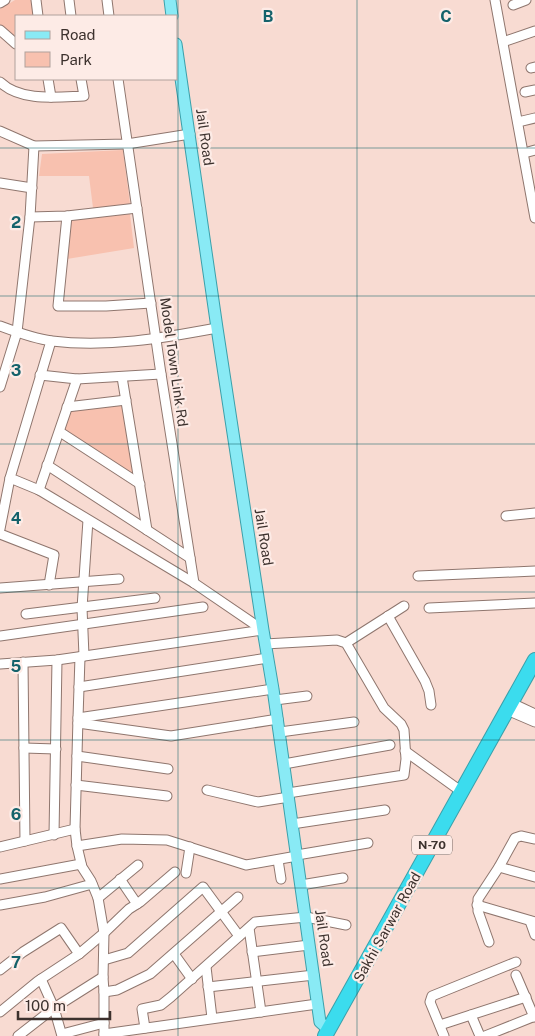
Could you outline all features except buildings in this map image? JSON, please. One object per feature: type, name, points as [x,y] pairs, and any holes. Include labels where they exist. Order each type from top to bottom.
[{"type":"highway","name":"Sakhi Sarwar Road","points":[[329,1034],[428,859],[462,792],[484,758],[535,660]]},
{"type":"highway","name":"N-70","points":[[428,859],[484,758],[516,709],[535,675]]},
{"type":"main road","points":[[170,0],[172,15]]},
{"type":"main road","name":"Jail Road","points":[[178,57],[217,328],[280,732],[317,1004],[320,1022],[329,1034]]},
{"type":"street","points":[[0,3],[4,0]]},
{"type":"street","points":[[36,0],[38,15]]},
{"type":"street","points":[[69,0],[71,15]]},
{"type":"street","points":[[107,0],[109,15]]},
{"type":"street","points":[[495,0],[524,153],[531,174],[535,212]]},
{"type":"street","points":[[513,5],[526,0]]},
{"type":"street","points":[[0,30],[15,43]]},
{"type":"street","points":[[503,42],[535,31]]},
{"type":"street","points":[[48,80],[51,97]]},
{"type":"street","points":[[0,82],[5,87],[21,94],[51,97],[84,96],[81,80]]},
{"type":"street","name":"Model Town Link Rd","points":[[118,80],[194,583]]},
{"type":"street","points":[[526,92],[535,90]]},
{"type":"street","points":[[518,122],[535,118]]},
{"type":"street","points":[[0,132],[34,146],[127,144],[190,134]]},
{"type":"street","points":[[0,387],[17,332],[30,217],[34,146]]},
{"type":"street","points":[[524,153],[535,150]]},
{"type":"street","points":[[0,183],[32,188]]},
{"type":"street","points":[[30,217],[67,216],[137,208]]},
{"type":"street","points":[[67,216],[58,306],[106,306],[151,303]]},
{"type":"street","points":[[0,326],[51,341],[101,344],[156,339],[217,328]]},
{"type":"street","points":[[0,529],[10,478],[51,341]]},
{"type":"street","points":[[40,375],[77,379],[161,374]]},
{"type":"street","points":[[122,377],[147,530]]},
{"type":"street","points":[[39,490],[77,379]]},
{"type":"street","points":[[67,407],[126,400]]},
{"type":"street","points":[[60,432],[140,484]]},
{"type":"street","points":[[48,465],[190,558]]},
{"type":"street","points":[[10,478],[39,490],[194,583],[263,630]]},
{"type":"street","points":[[506,516],[535,513]]},
{"type":"street","points":[[88,520],[83,583],[75,829],[81,864],[98,898],[104,933],[104,1035],[317,1004]]},
{"type":"street","points":[[0,534],[54,555],[49,585]]},
{"type":"street","points":[[418,576],[535,571]]},
{"type":"street","points":[[0,588],[119,579]]},
{"type":"street","points":[[26,614],[155,598]]},
{"type":"street","points":[[429,608],[535,603]]},
{"type":"street","points":[[346,643],[404,606]]},
{"type":"street","points":[[0,636],[202,607]]},
{"type":"street","points":[[388,616],[425,681],[431,705]]},
{"type":"street","points":[[0,664],[82,657],[263,630]]},
{"type":"street","points":[[207,790],[258,802],[404,775],[404,730],[401,724],[384,708],[346,643],[337,640],[265,644]]},
{"type":"street","points":[[79,687],[268,658]]},
{"type":"street","points":[[54,835],[57,660]]},
{"type":"street","points":[[23,662],[25,841]]},
{"type":"street","points":[[78,721],[273,689]]},
{"type":"street","points":[[275,700],[307,696]]},
{"type":"street","points":[[516,709],[535,714]]},
{"type":"street","points":[[516,709],[535,722]]},
{"type":"street","points":[[78,721],[171,736],[278,719]]},
{"type":"street","points":[[280,732],[354,722]]},
{"type":"street","points":[[284,764],[390,745]]},
{"type":"street","points":[[24,748],[56,749]]},
{"type":"street","points":[[405,750],[462,792]]},
{"type":"street","points":[[77,756],[168,769]]},
{"type":"street","points":[[76,785],[167,796]]},
{"type":"street","points":[[292,824],[385,810]]},
{"type":"street","points":[[0,847],[75,829]]},
{"type":"street","points":[[489,942],[477,904],[478,899],[516,837],[521,836],[535,839]]},
{"type":"street","points":[[77,846],[122,839],[167,840],[246,865],[368,843]]},
{"type":"street","points":[[186,874],[190,847]]},
{"type":"street","points":[[278,860],[281,879]]},
{"type":"street","points":[[0,879],[81,864]]},
{"type":"street","points":[[98,898],[138,865]]},
{"type":"street","points":[[499,867],[535,877]]},
{"type":"street","points":[[0,1012],[41,979],[79,954],[174,872]]},
{"type":"street","points":[[301,885],[343,878]]},
{"type":"street","points":[[120,879],[138,904]]},
{"type":"street","points":[[0,905],[45,897],[92,884]]},
{"type":"street","points":[[104,960],[128,954],[203,887],[239,936]]},
{"type":"street","points":[[104,992],[117,990],[144,978],[238,897]]},
{"type":"street","points":[[477,904],[532,921],[535,935]]},
{"type":"street","points":[[145,1028],[142,1009],[161,1005],[255,922],[306,917],[346,925]]},
{"type":"street","points":[[0,970],[23,952],[61,928],[79,954]]},
{"type":"street","points":[[249,928],[261,1012]]},
{"type":"street","points":[[252,952],[310,945]]},
{"type":"street","points":[[174,954],[192,978]]},
{"type":"street","points":[[444,1036],[430,1002],[432,996],[516,962]]},
{"type":"street","points":[[206,966],[212,1018]]},
{"type":"street","points":[[485,1036],[496,1034],[534,1016],[516,975]]},
{"type":"street","points":[[208,987],[314,976]]},
{"type":"street","points":[[18,1036],[54,1008],[103,977]]},
{"type":"street","points":[[41,979],[54,1008],[62,1035],[104,1023]]},
{"type":"street","points":[[440,1025],[526,997]]},
{"type":"street","points":[[471,1015],[480,1036]]},
{"type":"green space","points":[[15,0],[33,0],[35,15],[15,15],[15,40],[0,26],[0,9]]},
{"type":"green space","points":[[123,150],[130,204],[93,208],[89,176],[39,176],[42,154]]},
{"type":"green space","points":[[130,214],[134,248],[67,259],[71,220]]},
{"type":"green space","points":[[124,404],[134,477],[63,430],[68,409]]}]
